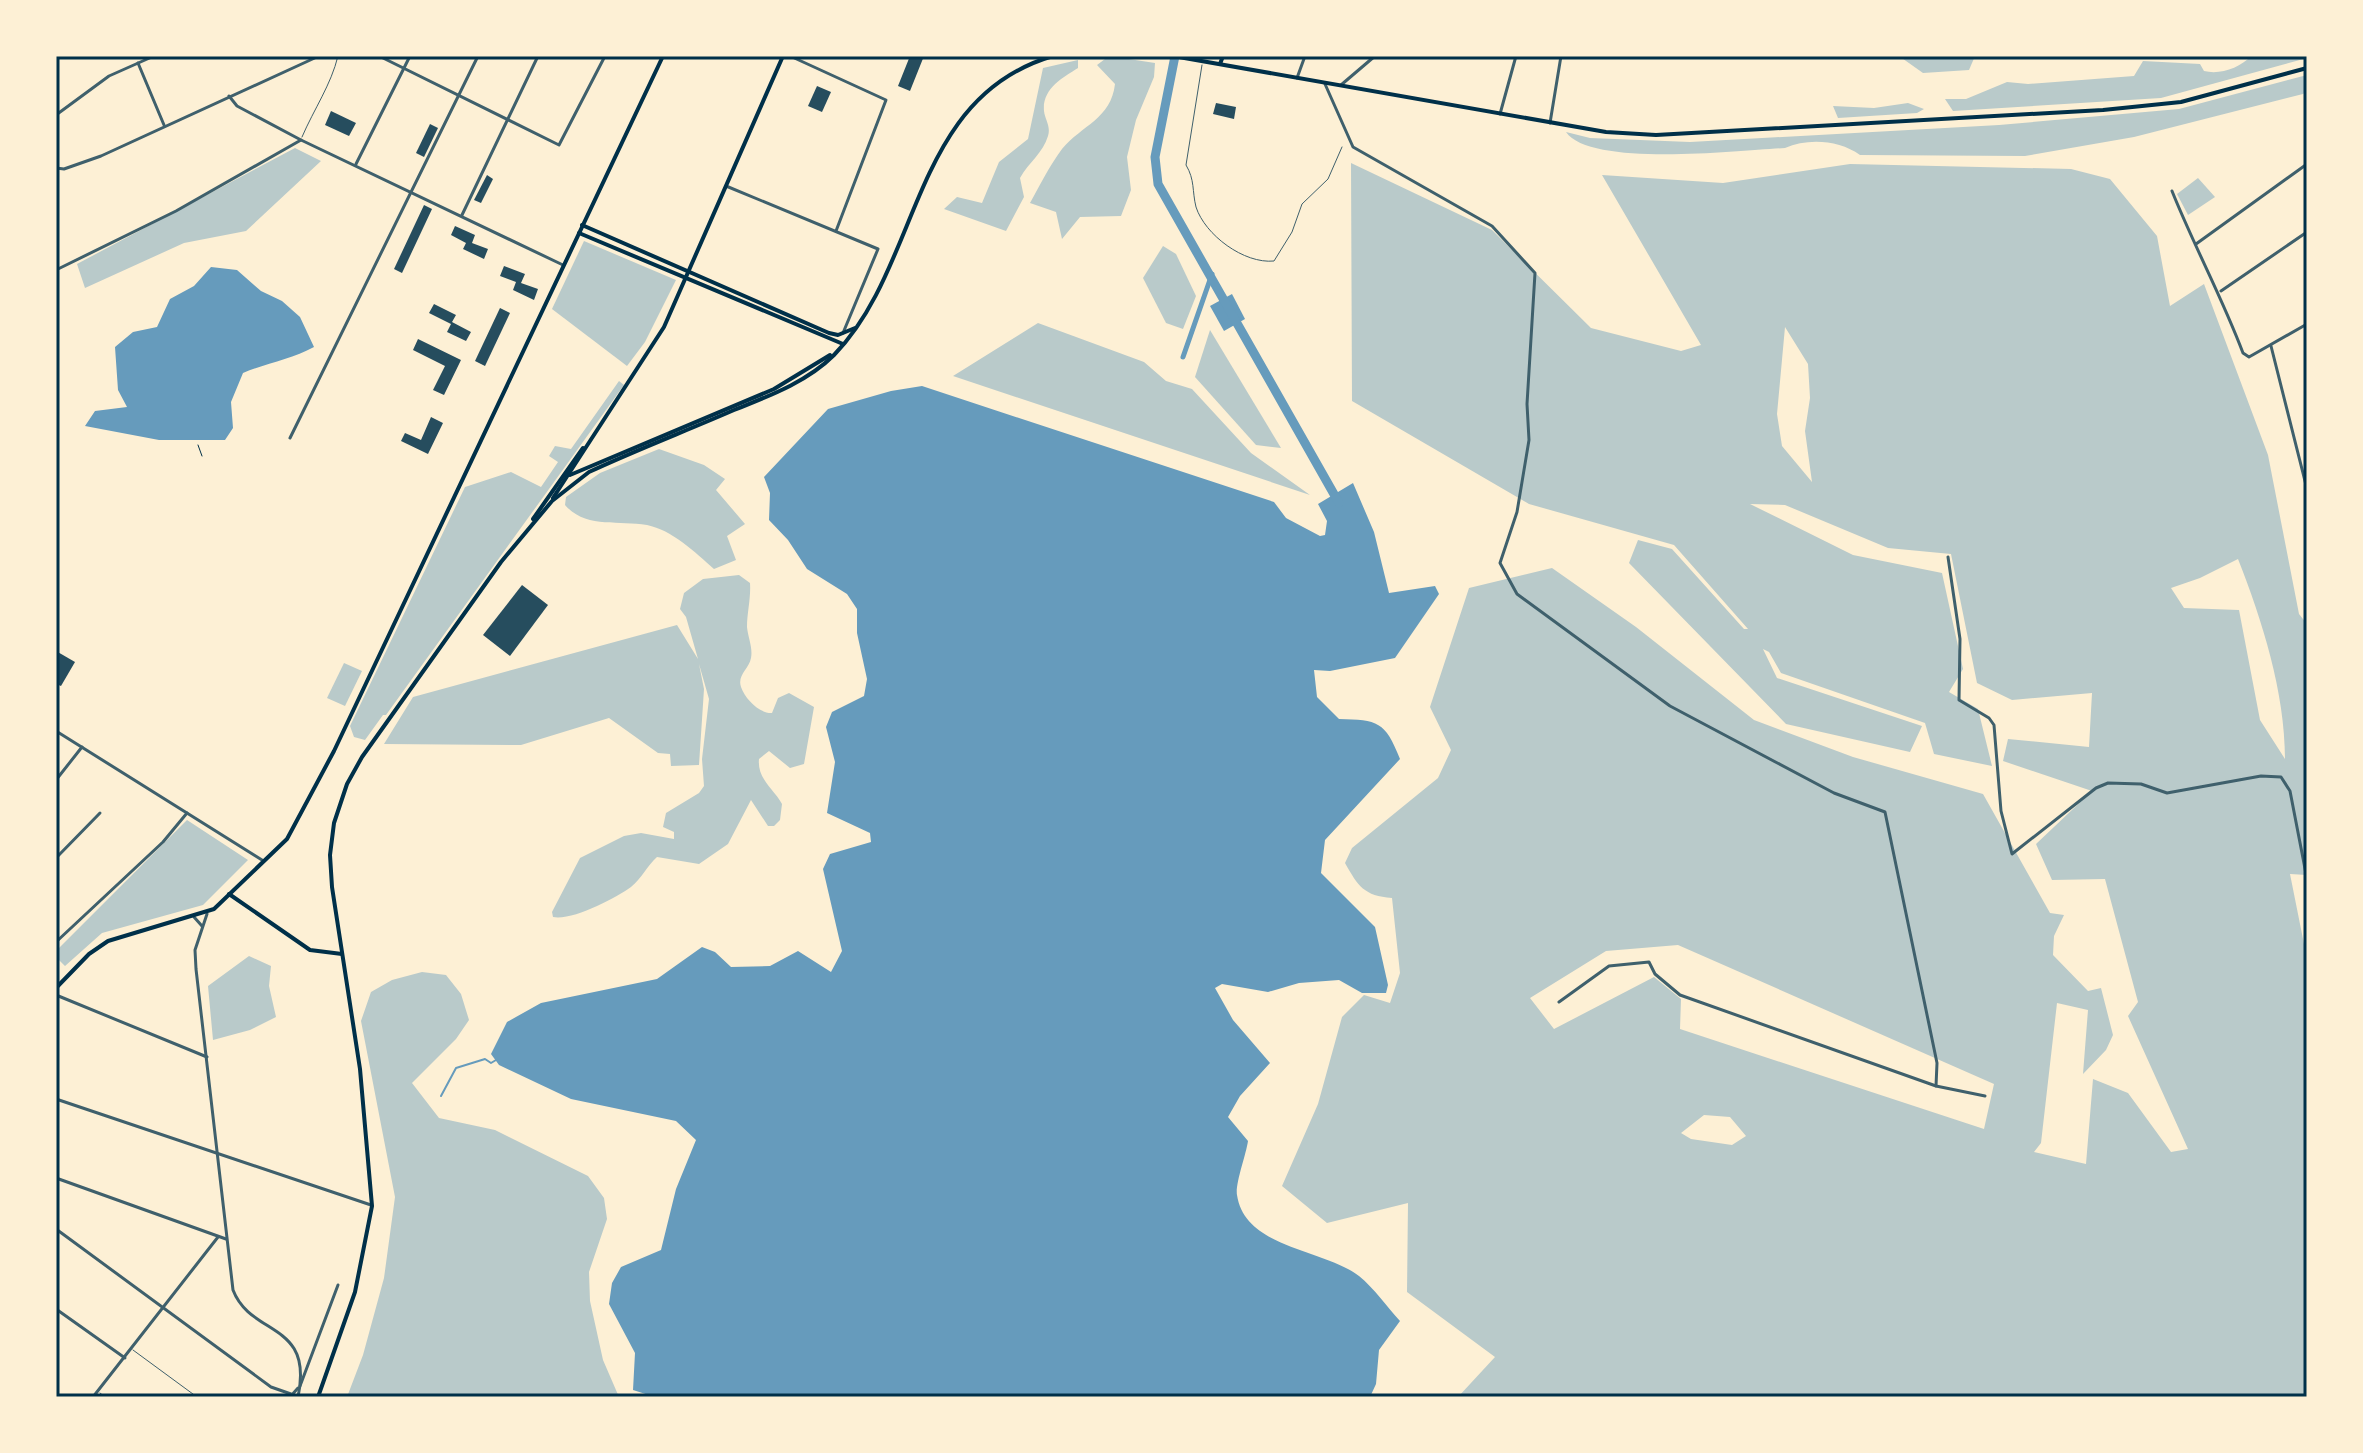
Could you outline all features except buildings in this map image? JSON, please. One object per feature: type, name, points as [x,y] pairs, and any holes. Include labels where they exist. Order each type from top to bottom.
[{"type":"main road","points":[[56,988],[89,954],[108,941],[207,914],[265,862],[291,832],[320,780],[663,56]]},
{"type":"main road","points":[[516,543],[545,509],[655,343],[783,56]]},
{"type":"main road","points":[[545,509],[589,472],[792,385],[818,369],[857,327],[942,147],[963,116],[999,83],[1019,70],[1053,56]]},
{"type":"main road","points":[[1173,56],[1550,123],[1606,132],[1656,135],[2103,110],[2181,102],[2307,68]]},
{"type":"main road","points":[[1220,64],[1223,56]]},
{"type":"main road","points":[[582,225],[829,333],[843,333],[857,327]]},
{"type":"main road","points":[[579,233],[843,344]]},
{"type":"main road","points":[[558,482],[791,381],[843,344]]},
{"type":"main road","points":[[318,1397],[355,1292],[372,1206],[360,1069],[330,855],[334,823],[347,784],[362,757],[604,421]]},
{"type":"main road","points":[[229,894],[310,950],[342,954]]},
{"type":"street","points":[[56,115],[109,76],[154,56]]},
{"type":"street","points":[[56,168],[64,169],[101,156],[319,56]]},
{"type":"street","points":[[379,56],[559,145],[605,56]]},
{"type":"street","points":[[356,164],[410,56]]},
{"type":"street","points":[[290,438],[414,193],[478,56]]},
{"type":"street","points":[[461,217],[538,56]]},
{"type":"street","points":[[790,56],[886,100],[836,231]]},
{"type":"street","points":[[1297,78],[1305,56]]},
{"type":"street","points":[[1341,85],[1375,56]]},
{"type":"street","points":[[1500,114],[1516,56]]},
{"type":"street","points":[[1550,123],[1561,56]]},
{"type":"street","points":[[138,63],[164,125]]},
{"type":"street","points":[[1324,82],[1353,147],[1492,226],[1535,273],[1527,404],[1529,440],[1517,512],[1500,563],[1517,594],[1670,706],[1820,786],[1885,812],[1937,1063],[1936,1086]]},
{"type":"street","points":[[229,96],[237,106],[301,140],[563,265]]},
{"type":"street","points":[[56,270],[176,211],[301,140]]},
{"type":"street","points":[[2196,244],[2307,164]]},
{"type":"street","points":[[726,186],[878,249],[843,333]]},
{"type":"street","points":[[2172,191],[2206,270],[2220,292],[2243,353],[2249,357],[2307,324]]},
{"type":"street","points":[[2220,292],[2307,232]]},
{"type":"street","points":[[2271,346],[2307,489]]},
{"type":"street","points":[[1948,557],[1960,639],[1959,700],[1989,718],[1994,725],[1994,763],[2001,811],[2012,854],[2096,788],[2108,783],[2141,784],[2167,793],[2261,776],[2281,777],[2290,791],[2307,879]]},
{"type":"street","points":[[56,731],[265,862]]},
{"type":"street","points":[[56,780],[82,747]]},
{"type":"street","points":[[56,858],[100,813]]},
{"type":"street","points":[[56,942],[163,842],[188,813]]},
{"type":"street","points":[[56,1229],[271,1387],[291,1396],[300,1386],[298,1358],[286,1336],[237,1300],[226,1239],[195,950],[207,914]]},
{"type":"street","points":[[194,917],[202,929]]},
{"type":"street","points":[[1559,1002],[1609,966],[1649,962],[1655,974],[1680,995],[1936,1086],[1985,1096]]},
{"type":"street","points":[[56,995],[207,1057]]},
{"type":"street","points":[[56,1099],[372,1206]]},
{"type":"street","points":[[56,1178],[226,1239]]},
{"type":"street","points":[[93,1397],[133,1350],[218,1237]]},
{"type":"street","points":[[298,1397],[338,1285]]},
{"type":"street","points":[[56,1309],[125,1358]]},
{"type":"lane","points":[[301,140],[317,101],[332,80],[338,56]]},
{"type":"lane","points":[[1203,61],[1186,165],[1194,179],[1196,206],[1208,228],[1223,244],[1265,262],[1274,261],[1292,232],[1302,204],[1328,179],[1342,147]]},
{"type":"lane","points":[[133,1350],[197,1397]]},
{"type":"lane","points":[[98,1392],[105,1397]]},
{"type":"path","points":[[198,445],[202,456]]},
{"type":"shaded area","points":[[1109,56],[1155,63],[1154,77],[1136,120],[1127,157],[1131,190],[1121,216],[1080,217],[1062,239],[1056,212],[1030,203],[1062,149],[1108,106],[1115,84],[1097,65]]},
{"type":"shaded area","points":[[1899,56],[1975,56],[1969,70],[1923,73]]},
{"type":"shaded area","points":[[2251,56],[2307,58],[2161,98],[1953,111],[1945,99],[1966,99],[2007,82],[2028,84],[2134,76],[2143,61],[2200,64],[2204,71],[2223,71]]},
{"type":"shaded area","points":[[1078,60],[1078,68],[1054,85],[1046,96],[1044,111],[1048,136],[1020,178],[1024,197],[1006,231],[944,209],[957,197],[982,203],[999,162],[1028,139],[1043,68]]},
{"type":"shaded area","points":[[2307,75],[2307,91],[2303,94],[2134,137],[2025,156],[1860,155],[1843,146],[1813,142],[1785,148],[1635,153],[1605,150],[1581,143],[1566,132],[1590,138],[1690,142],[1999,125],[2179,109]]},
{"type":"shaded area","points":[[1908,103],[1924,109],[1917,113],[1838,118],[1833,106],[1874,108]]},
{"type":"shaded area","points":[[295,148],[321,161],[246,231],[184,243],[85,288],[77,264]]},
{"type":"shaded area","points":[[1351,163],[1492,230],[1591,328],[1681,351],[1701,345],[1602,175],[1723,183],[1850,164],[2071,169],[2110,179],[2157,236],[2170,306],[2204,284],[2268,455],[2299,614],[2307,624],[2307,875],[2290,874],[2307,959],[2307,1397],[1458,1397],[1495,1357],[1407,1292],[1408,1203],[1327,1223],[1282,1186],[1318,1104],[1342,1017],[1364,995],[1390,1003],[1400,973],[1392,898],[1368,892],[1345,863],[1352,848],[1438,778],[1451,750],[1430,707],[1469,588],[1552,568],[1636,627],[1754,720],[1853,757],[1983,794],[2050,913],[2064,915],[2054,936],[2053,955],[2088,991],[2101,988],[2113,1035],[2106,1050],[2083,1074],[2088,1010],[2057,1003],[2041,1143],[2034,1152],[2086,1164],[2093,1079],[2128,1093],[2171,1152],[2188,1149],[2128,1016],[2138,1002],[2105,879],[2052,880],[2036,844],[2092,791],[2003,761],[2008,739],[2089,747],[2092,693],[2012,700],[1977,683],[1951,554],[1888,548],[1785,505],[1750,504],[1853,555],[1942,573],[1963,669],[1949,692],[1978,709],[1992,766],[1934,754],[1925,723],[1781,673],[1769,652],[1763,649],[1777,678],[1922,726],[1910,752],[1786,724],[1629,563],[1638,540],[1672,549],[1744,629],[1748,629],[1674,545],[1529,504],[1352,401]],"holes":[[[1785,327],[1808,364],[1810,398],[1805,431],[1812,482],[1782,446],[1777,414]],[[2238,559],[2276,682],[2285,759],[2260,720],[2239,610],[2184,608],[2171,588]],[[1678,945],[1994,1084],[1984,1129],[1680,1029],[1681,999],[1654,977],[1554,1029],[1530,998],[1606,951]],[[1704,1115],[1730,1117],[1746,1136],[1732,1145],[1691,1139],[1681,1133]]]},
{"type":"shaded area","points":[[2198,178],[2215,197],[2188,215],[2177,194]]},
{"type":"shaded area","points":[[584,241],[676,280],[645,342],[627,366],[552,309]]},
{"type":"shaded area","points":[[1163,246],[1176,254],[1196,296],[1183,329],[1166,323],[1143,278]]},
{"type":"shaded area","points":[[1038,323],[1144,362],[1166,381],[1192,389],[1251,453],[1310,495],[953,376]]},
{"type":"shaded area","points":[[1210,330],[1281,448],[1256,445],[1195,377]]},
{"type":"shaded area","points":[[619,381],[624,385],[386,715],[365,740],[354,737],[350,726],[465,487],[511,472],[541,487],[558,462],[549,456],[555,446],[571,449]]},
{"type":"shaded area","points":[[659,449],[704,465],[725,479],[716,490],[745,524],[727,536],[736,560],[714,569],[683,542],[656,528],[593,521],[573,513],[565,505],[566,497],[600,473]]},
{"type":"shaded area","points":[[739,575],[750,583],[747,627],[751,654],[741,679],[743,692],[749,701],[767,713],[772,713],[778,698],[789,693],[814,707],[804,764],[790,768],[769,751],[759,759],[763,778],[782,804],[780,820],[774,826],[768,826],[751,800],[728,844],[699,864],[657,857],[631,887],[615,897],[571,916],[553,917],[552,912],[580,858],[624,836],[641,833],[674,839],[674,832],[663,827],[666,813],[699,793],[704,786],[702,759],[709,699],[699,664],[704,689],[699,765],[671,766],[670,754],[658,753],[609,718],[521,745],[384,744],[413,697],[677,625],[698,659],[686,617],[680,609],[684,593],[703,579]]},
{"type":"shaded area","points":[[344,663],[362,671],[345,706],[327,698]]},
{"type":"shaded area","points":[[187,820],[248,860],[203,905],[102,933],[65,966],[56,957],[56,951]]},
{"type":"shaded area","points":[[249,956],[271,966],[269,986],[276,1017],[250,1030],[213,1040],[208,986]]},
{"type":"shaded area","points":[[422,972],[446,975],[461,994],[469,1020],[456,1039],[412,1083],[439,1118],[495,1130],[588,1176],[604,1198],[607,1219],[589,1272],[590,1301],[603,1360],[619,1397],[347,1397],[363,1355],[384,1278],[395,1197],[361,1021],[371,992],[392,980]]},
{"type":"water","points":[[211,267],[237,270],[261,291],[282,301],[300,317],[314,347],[243,373],[231,402],[233,428],[225,440],[159,440],[85,426],[95,411],[127,407],[118,390],[115,347],[133,332],[157,327],[170,299],[194,286]]},
{"type":"water","points":[[1232,294],[1245,319],[1224,331],[1210,306]]},
{"type":"water","points":[[922,386],[1274,502],[1286,518],[1320,536],[1325,535],[1327,521],[1318,504],[1353,483],[1374,532],[1389,593],[1435,586],[1439,594],[1395,658],[1330,671],[1314,670],[1317,697],[1339,719],[1363,720],[1378,725],[1390,737],[1400,759],[1325,840],[1321,873],[1375,927],[1388,985],[1386,993],[1362,993],[1339,980],[1299,983],[1268,992],[1222,984],[1215,988],[1233,1020],[1270,1063],[1240,1096],[1228,1117],[1248,1141],[1237,1190],[1243,1213],[1255,1227],[1270,1237],[1359,1276],[1400,1321],[1379,1350],[1376,1384],[1370,1397],[655,1397],[633,1390],[635,1353],[609,1304],[612,1283],[621,1267],[661,1250],[676,1189],[696,1140],[676,1121],[571,1099],[499,1065],[491,1054],[507,1022],[541,1003],[657,979],[702,947],[715,952],[731,967],[770,966],[798,951],[831,972],[842,951],[823,869],[830,854],[871,842],[870,833],[827,813],[835,762],[826,727],[832,712],[864,696],[867,679],[857,633],[857,609],[847,594],[807,569],[788,540],[769,520],[770,493],[764,477],[828,409],[891,391]]},
{"type":"waterway","points":[[1175,56],[1155,157],[1158,184],[1339,503]]},
{"type":"waterway","points":[[1183,357],[1212,274]]},
{"type":"waterway","points":[[441,1096],[456,1068],[485,1059],[491,1063],[496,1060]]}]
